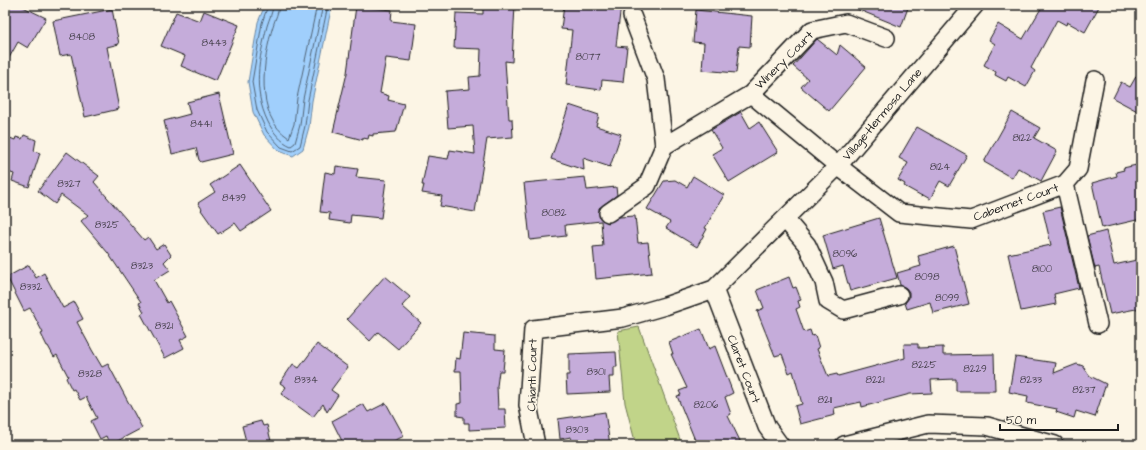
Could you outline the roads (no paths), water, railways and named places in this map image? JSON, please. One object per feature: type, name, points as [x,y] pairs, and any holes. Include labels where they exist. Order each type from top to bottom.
[{"type":"street","name":"Village-Hermosa Lane","points":[[533,329],[623,318],[665,306],[714,289],[838,166],[976,5]]},
{"type":"street","points":[[608,213],[647,186],[664,146],[656,79],[632,16]]},
{"type":"street","name":"Winery Court","points":[[664,146],[751,94],[812,30],[846,22],[886,38]]},
{"type":"street","name":"Cabernet Court","points":[[838,166],[899,212],[971,220],[1065,184],[1078,169],[1095,80]]},
{"type":"street","name":"Winery Court","points":[[751,94],[838,166]]},
{"type":"street","name":"Cabernet Court","points":[[1065,184],[1098,324]]},
{"type":"street","points":[[785,219],[807,245],[824,282],[828,301],[843,310],[899,295]]},
{"type":"street","name":"Claret Court","points":[[714,289],[767,427],[780,445]]},
{"type":"street","name":"Chianti Court","points":[[533,329],[528,405],[536,445]]},
{"type":"street","points":[[844,445],[928,424],[987,426],[1055,445]]},
{"type":"water","points":[[265,5],[332,5],[312,101],[309,127],[303,149],[293,156],[279,151],[264,135],[253,112],[248,82],[258,22]]}]
